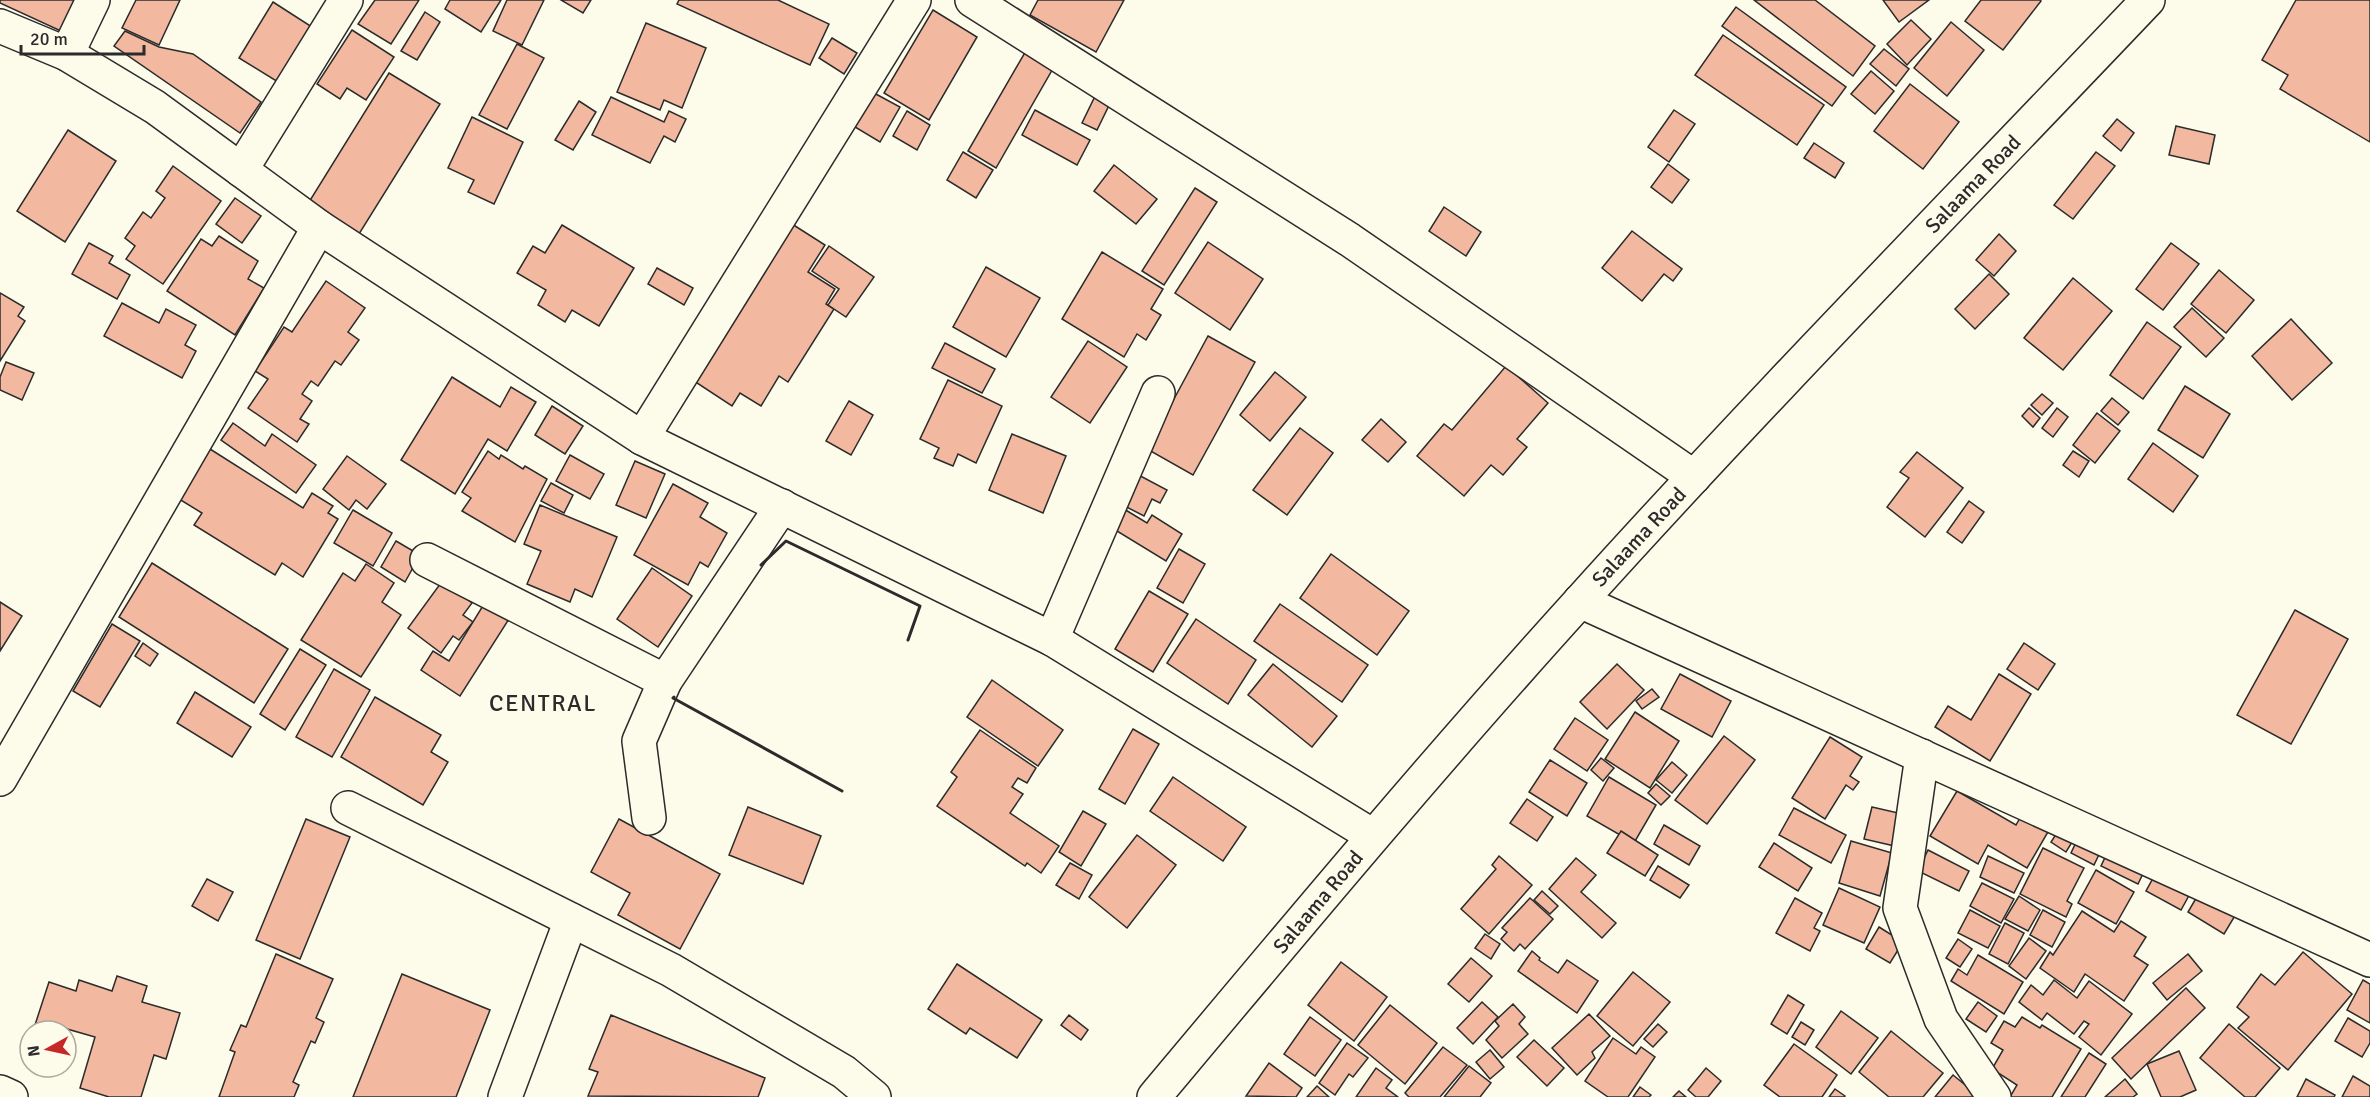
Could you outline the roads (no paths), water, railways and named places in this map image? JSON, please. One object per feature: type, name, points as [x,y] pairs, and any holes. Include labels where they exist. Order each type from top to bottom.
[{"type":"street","points":[[67,54],[93,0]]},
{"type":"street","points":[[241,170],[346,0]]},
{"type":"street","points":[[642,438],[914,0]]},
{"type":"street","points":[[972,0],[1350,240],[1694,477]]},
{"type":"street","name":"Salaama Road","points":[[1154,1097],[1373,836],[1580,601],[1694,477],[2148,0]]},
{"type":"street","points":[[0,26],[67,54],[155,107],[319,227],[642,438],[1052,639],[1373,836]]},
{"type":"street","points":[[0,779],[319,227]]},
{"type":"street","points":[[1052,639],[1158,393]]},
{"type":"street","points":[[649,818],[639,741],[665,681],[782,506]]},
{"type":"street","points":[[427,560],[665,681]]},
{"type":"street","points":[[1580,601],[2370,960]]},
{"type":"street","points":[[1922,756],[1900,908],[1941,1019],[1994,1097]]},
{"type":"street","points":[[348,808],[671,970],[844,1072],[874,1097]]},
{"type":"street","points":[[506,1097],[571,920]]},
{"type":"street","points":[[0,1092],[11,1097]]},
{"type":"district","name":"CENTRAL","points":[[543,703]]}]
